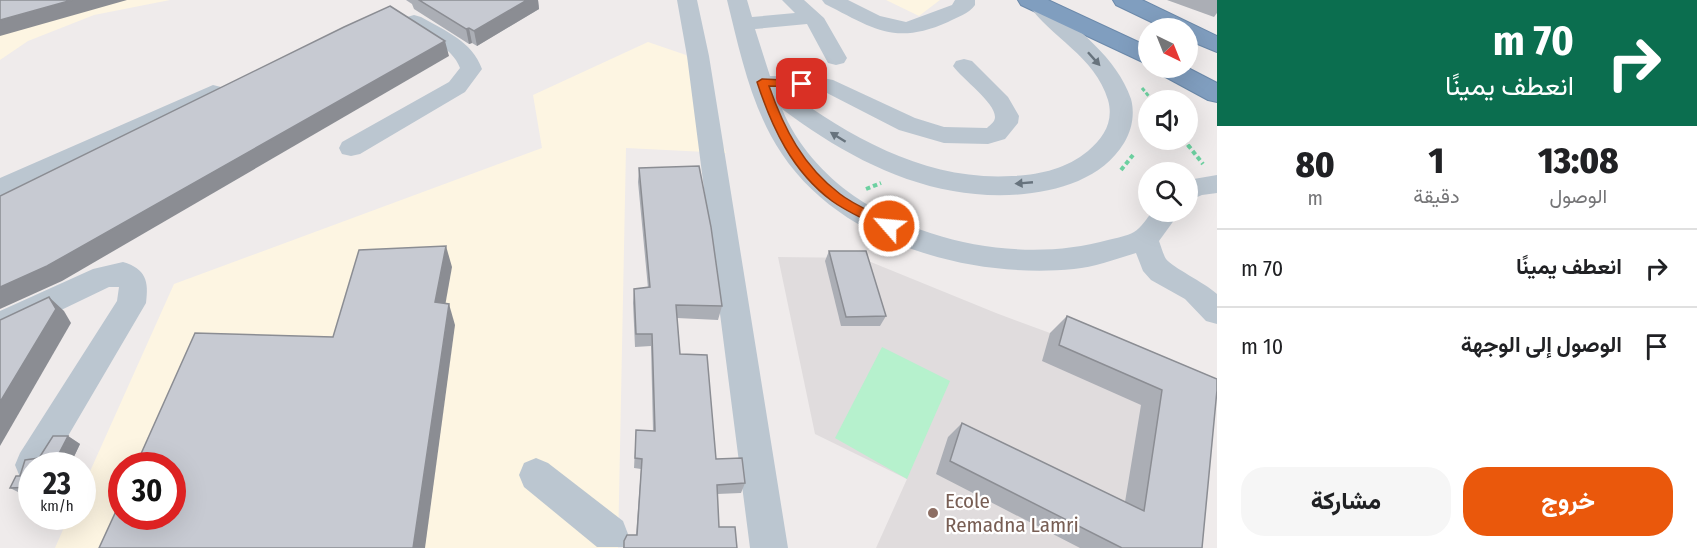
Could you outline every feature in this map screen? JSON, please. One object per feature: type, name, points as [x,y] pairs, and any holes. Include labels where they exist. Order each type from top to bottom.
[{"type":"highway","points":[[1066,0],[1138,49]]},
{"type":"highway","points":[[1124,0],[1161,18]]},
{"type":"highway","points":[[1033,2],[1138,37]]},
{"type":"highway","points":[[1198,36],[1217,45]]},
{"type":"highway","points":[[1198,65],[1217,75]]},
{"type":"highway","points":[[1187,78],[1217,94]]},
{"type":"street","points":[[687,0],[699,56],[769,548]]},
{"type":"street","points":[[792,0],[813,17],[821,27],[836,58]]},
{"type":"street","points":[[832,0],[887,25],[902,28],[916,27],[959,9],[965,5],[966,0]]},
{"type":"street","points":[[762,82],[840,139],[888,163],[933,177],[980,185],[1026,184],[1065,176],[1095,161],[1114,141],[1121,121],[1120,102],[1115,87],[1093,57],[1033,2]]},
{"type":"street","points":[[351,148],[457,87],[471,69],[470,61],[463,53],[405,15],[392,12]]},
{"type":"street","points":[[813,17],[740,12],[776,124],[809,173],[837,198],[909,236],[992,257],[1034,261],[1149,251]]},
{"type":"street","points":[[762,82],[818,84],[833,87],[907,124],[944,135],[977,138],[997,133],[1006,123],[1005,109],[964,66]]},
{"type":"street","points":[[0,189],[238,81]]},
{"type":"street","points":[[1198,185],[1210,174]]},
{"type":"street","points":[[1149,251],[1162,222]]},
{"type":"street","points":[[1149,251],[1161,272],[1206,291],[1217,312]]},
{"type":"street","points":[[0,324],[5,324],[103,277],[123,273],[134,284],[131,303],[40,452]]},
{"type":"street","points":[[536,475],[610,534]]},
{"type":"path","points":[[1192,150],[1210,174]]},
{"type":"path","points":[[857,192],[884,182]]},
{"type":"shaded area","points":[[0,0],[170,0],[94,15],[28,41],[0,60]]},
{"type":"shaded area","points":[[886,0],[940,0],[919,16]]},
{"type":"shaded area","points":[[648,42],[686,55],[726,153],[626,148],[618,548],[55,548],[63,530],[96,530],[96,458],[174,284],[542,148],[533,95]]},
{"type":"shaded area","points":[[778,257],[861,258],[1050,333],[1195,394],[1177,548],[876,548],[907,479],[815,434]]},
{"type":"green space","points":[[882,347],[950,381],[907,479],[835,438]]},
{"type":"building","points":[[0,0],[72,0],[0,20]]},
{"type":"building","points":[[419,0],[527,0],[474,31],[466,29]]},
{"type":"building","points":[[390,6],[445,41],[47,266],[0,287],[0,196]]},
{"type":"building","points":[[699,166],[711,227],[722,306],[676,305],[680,354],[707,355],[716,459],[742,458],[745,483],[717,485],[719,527],[735,527],[737,548],[624,548],[627,535],[637,535],[642,459],[635,458],[636,430],[655,431],[652,334],[636,334],[634,289],[650,287],[639,168]]},
{"type":"building","points":[[446,246],[435,302],[449,304],[413,548],[99,548],[108,528],[186,530],[186,452],[142,452],[195,333],[333,337],[359,250]]},
{"type":"building","points":[[829,251],[866,251],[886,316],[846,317]]},
{"type":"building","points":[[49,297],[56,309],[0,402],[0,320]]},
{"type":"building","points":[[1067,316],[1217,379],[1202,548],[1122,548],[950,461],[962,423],[1144,511],[1162,390],[1059,345]]},
{"type":"building","points":[[53,436],[68,436],[60,452],[43,452]]},
{"type":"building","points":[[18,476],[18,488],[10,488]]},
{"type":"place","name":"Ecole Remadna Lamri","points":[[933,513]]},
{"type":"route","points":[[802,84],[762,82],[776,124],[790,148],[809,173],[837,198],[889,226]]}]
